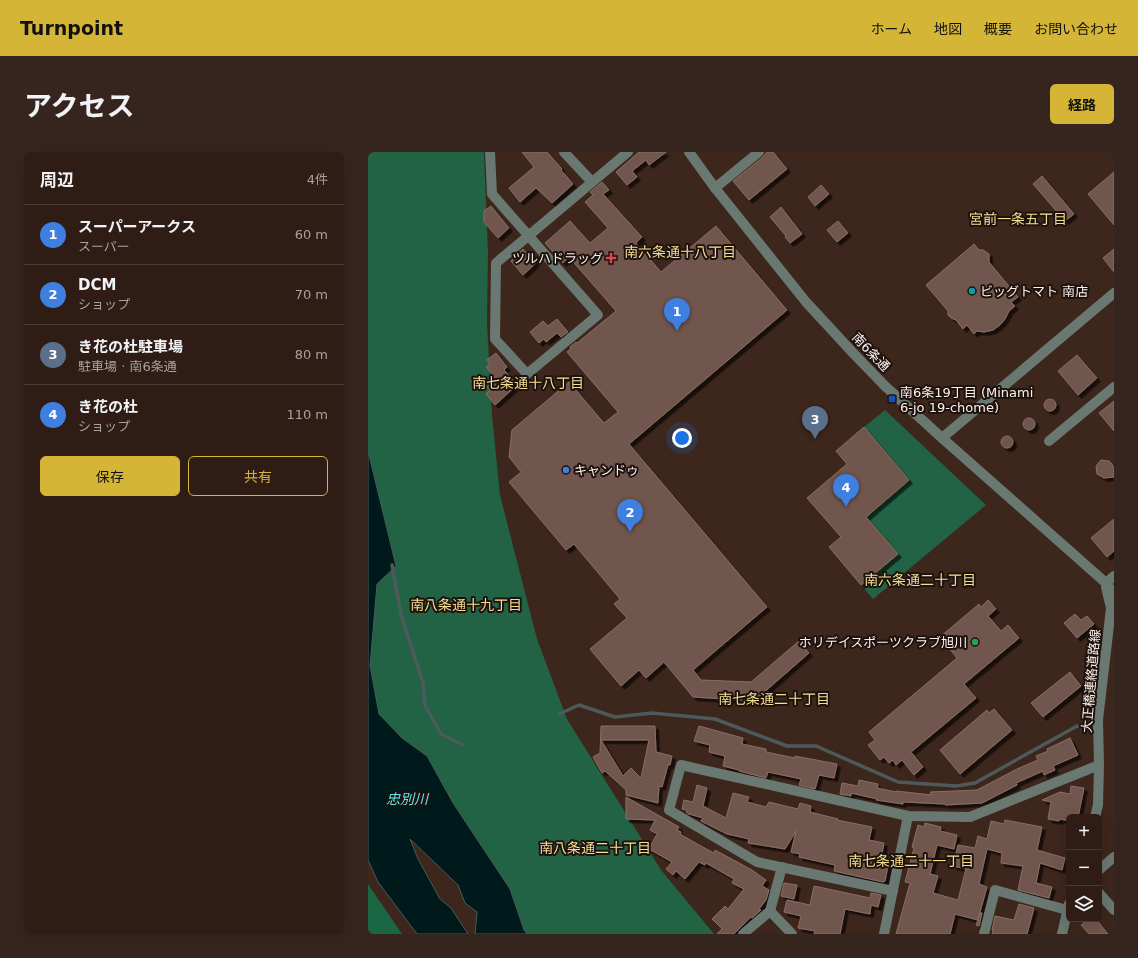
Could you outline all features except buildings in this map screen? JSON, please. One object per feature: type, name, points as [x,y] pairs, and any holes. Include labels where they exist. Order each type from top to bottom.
[{"type":"street","points":[[490,152],[492,194],[527,235],[598,315],[527,374],[495,339],[496,263],[527,235],[628,152]]},
{"type":"street","points":[[564,152],[592,182]]},
{"type":"street","name":"南6条通","points":[[689,152],[715,188],[806,302],[831,330],[886,386],[942,438],[1106,583],[1114,594]]},
{"type":"street","points":[[715,188],[759,152]]},
{"type":"street","points":[[942,438],[1114,293]]},
{"type":"street","points":[[1049,441],[1114,387]]},
{"type":"street","points":[[1106,583],[1114,576]]},
{"type":"street","name":"大正橋連絡道路線","points":[[1096,814],[1098,805],[1099,765],[1098,720],[1111,608],[1106,583]]},
{"type":"street","points":[[893,891],[757,862],[669,810],[681,765],[908,816],[970,817],[1099,765]]},
{"type":"street","points":[[884,934],[908,816]]},
{"type":"street","points":[[1102,867],[1114,857]]},
{"type":"street","points":[[743,934],[770,912],[782,867]]},
{"type":"street","points":[[984,934],[995,890],[1066,907]]},
{"type":"street","points":[[1102,896],[1114,910]]},
{"type":"street","points":[[770,912],[792,934]]},
{"type":"street","points":[[1062,934],[1066,916]]},
{"type":"green space","points":[[368,152],[484,152],[488,253],[487,323],[492,415],[500,495],[537,639],[567,719],[661,870],[714,934],[527,934],[524,930],[510,889],[453,803],[427,756],[402,738],[379,714],[370,664],[377,584],[396,566],[368,451]]},
{"type":"green space","points":[[885,410],[986,505],[873,599],[861,585],[897,554],[866,517],[909,480],[864,427]]},
{"type":"green space","points":[[368,884],[402,934],[368,934]]},
{"type":"water","name":"忠別川","points":[[368,451],[396,566],[377,584],[370,666],[379,714],[402,738],[427,756],[453,803],[510,889],[524,930],[527,934],[475,934],[477,912],[465,903],[458,885],[410,839],[418,859],[440,899],[451,908],[468,934],[417,934],[378,882],[368,860]]},
{"type":"waterway","points":[[392,565],[401,615],[423,683],[425,705],[441,734],[463,745]]},
{"type":"waterway","points":[[559,714],[579,705],[615,717],[652,713],[715,719],[787,746],[816,746],[898,782],[956,786],[975,783],[1077,726],[1085,727]]},
{"type":"place","name":"ツルハドラッグ","points":[[611,258]]},
{"type":"place","name":"ビッグトマト 南店","points":[[972,291]]},
{"type":"place","name":"スーパーアークス","points":[[677,331]]},
{"type":"place","name":"南6条19丁目 (Minami 6-jo 19-chome)","points":[[892,399]]},
{"type":"place","name":"き花の杜駐車場","points":[[815,439]]},
{"type":"place","name":"キャンドゥ","points":[[566,470]]},
{"type":"place","name":"き花の杜","points":[[846,507]]},
{"type":"place","name":"DCM","points":[[630,532]]},
{"type":"place","name":"ホリデイスポーツクラブ旭川","points":[[975,642]]},
{"type":"district","name":"宮前一条五丁目","points":[[1018,219]]},
{"type":"district","name":"南六条通十八丁目","points":[[680,252]]},
{"type":"district","name":"南七条通十八丁目","points":[[528,383]]},
{"type":"district","name":"南六条通二十丁目","points":[[920,580]]},
{"type":"district","name":"南八条通十九丁目","points":[[466,605]]},
{"type":"district","name":"南七条通二十丁目","points":[[774,699]]},
{"type":"district","name":"南八条通二十丁目","points":[[595,848]]},
{"type":"district","name":"南七条通二十一丁目","points":[[911,861]]}]
